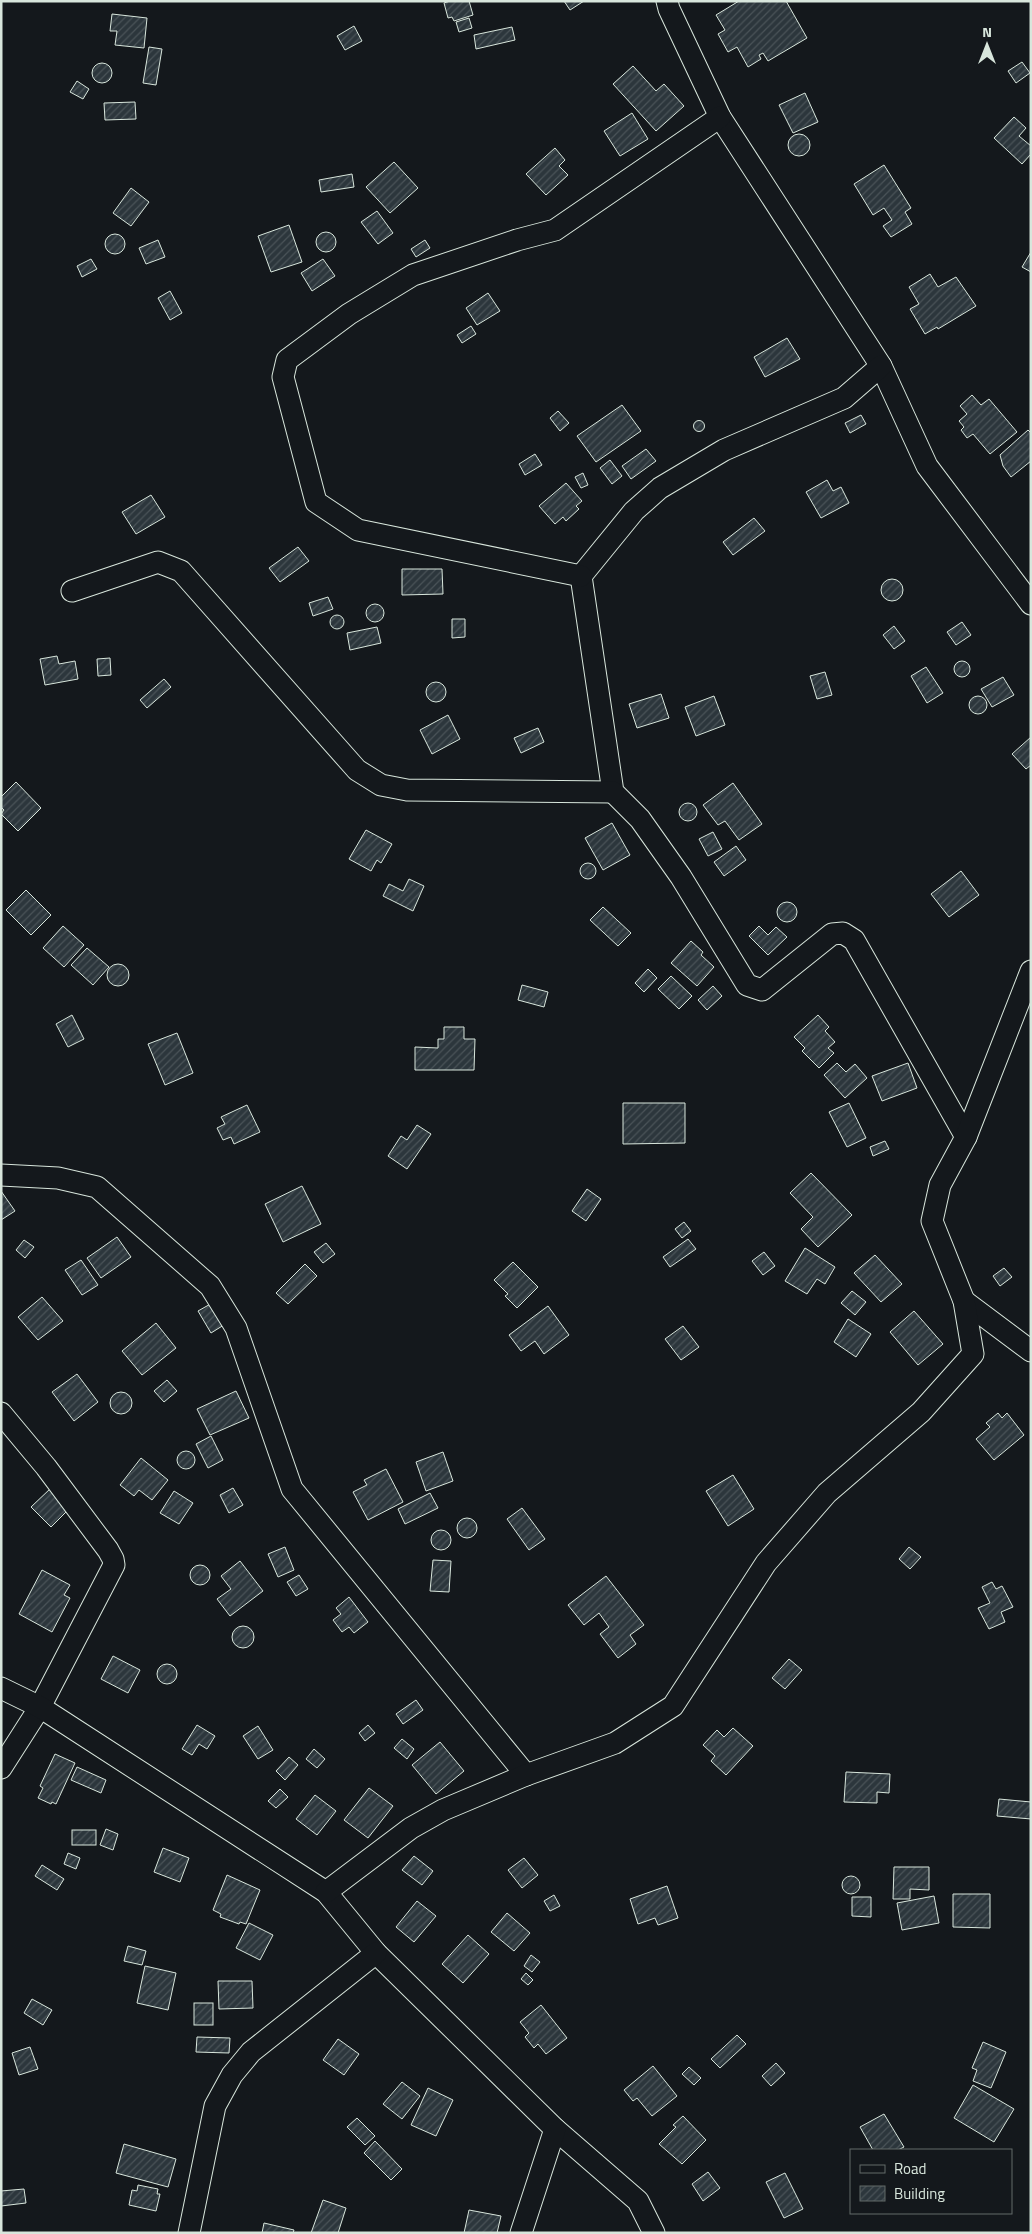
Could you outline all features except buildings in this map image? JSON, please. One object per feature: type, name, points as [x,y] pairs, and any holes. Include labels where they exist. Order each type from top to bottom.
[{"type":"street","points":[[667,1],[669,10],[720,117],[881,366],[927,466],[1031,604]]},
{"type":"street","points":[[581,576],[358,530],[316,502],[282,377],[287,360],[349,314],[413,275],[517,240],[556,230],[720,117]]},
{"type":"street","points":[[881,366],[844,398],[724,450],[660,488],[634,511],[581,576],[613,792],[640,819],[676,870],[747,985],[762,990],[832,934],[843,933],[854,940],[966,1137]]},
{"type":"street","points":[[72,591],[158,562],[181,571],[357,770],[380,785],[406,790],[613,792]]},
{"type":"street","points":[[326,1892],[411,1828],[443,1810],[526,1775],[615,1743],[673,1706],[766,1563],[827,1493],[921,1412],[973,1354],[964,1301],[932,1221],[940,1185],[966,1137],[1031,971]]},
{"type":"street","points":[[1,1175],[58,1178],[97,1187],[210,1286],[236,1328],[292,1489],[526,1775]]},
{"type":"street","points":[[964,1301],[1031,1351]]},
{"type":"street","points":[[1,1413],[46,1466],[113,1559],[112,1572],[40,1707],[1,1768]]},
{"type":"street","points":[[1,1688],[40,1707],[326,1892],[376,1954],[555,2129],[638,2201],[654,2233]]},
{"type":"street","points":[[189,2233],[215,2106],[232,2075],[252,2052],[376,1954]]},
{"type":"street","points":[[521,2233],[555,2129]]}]
